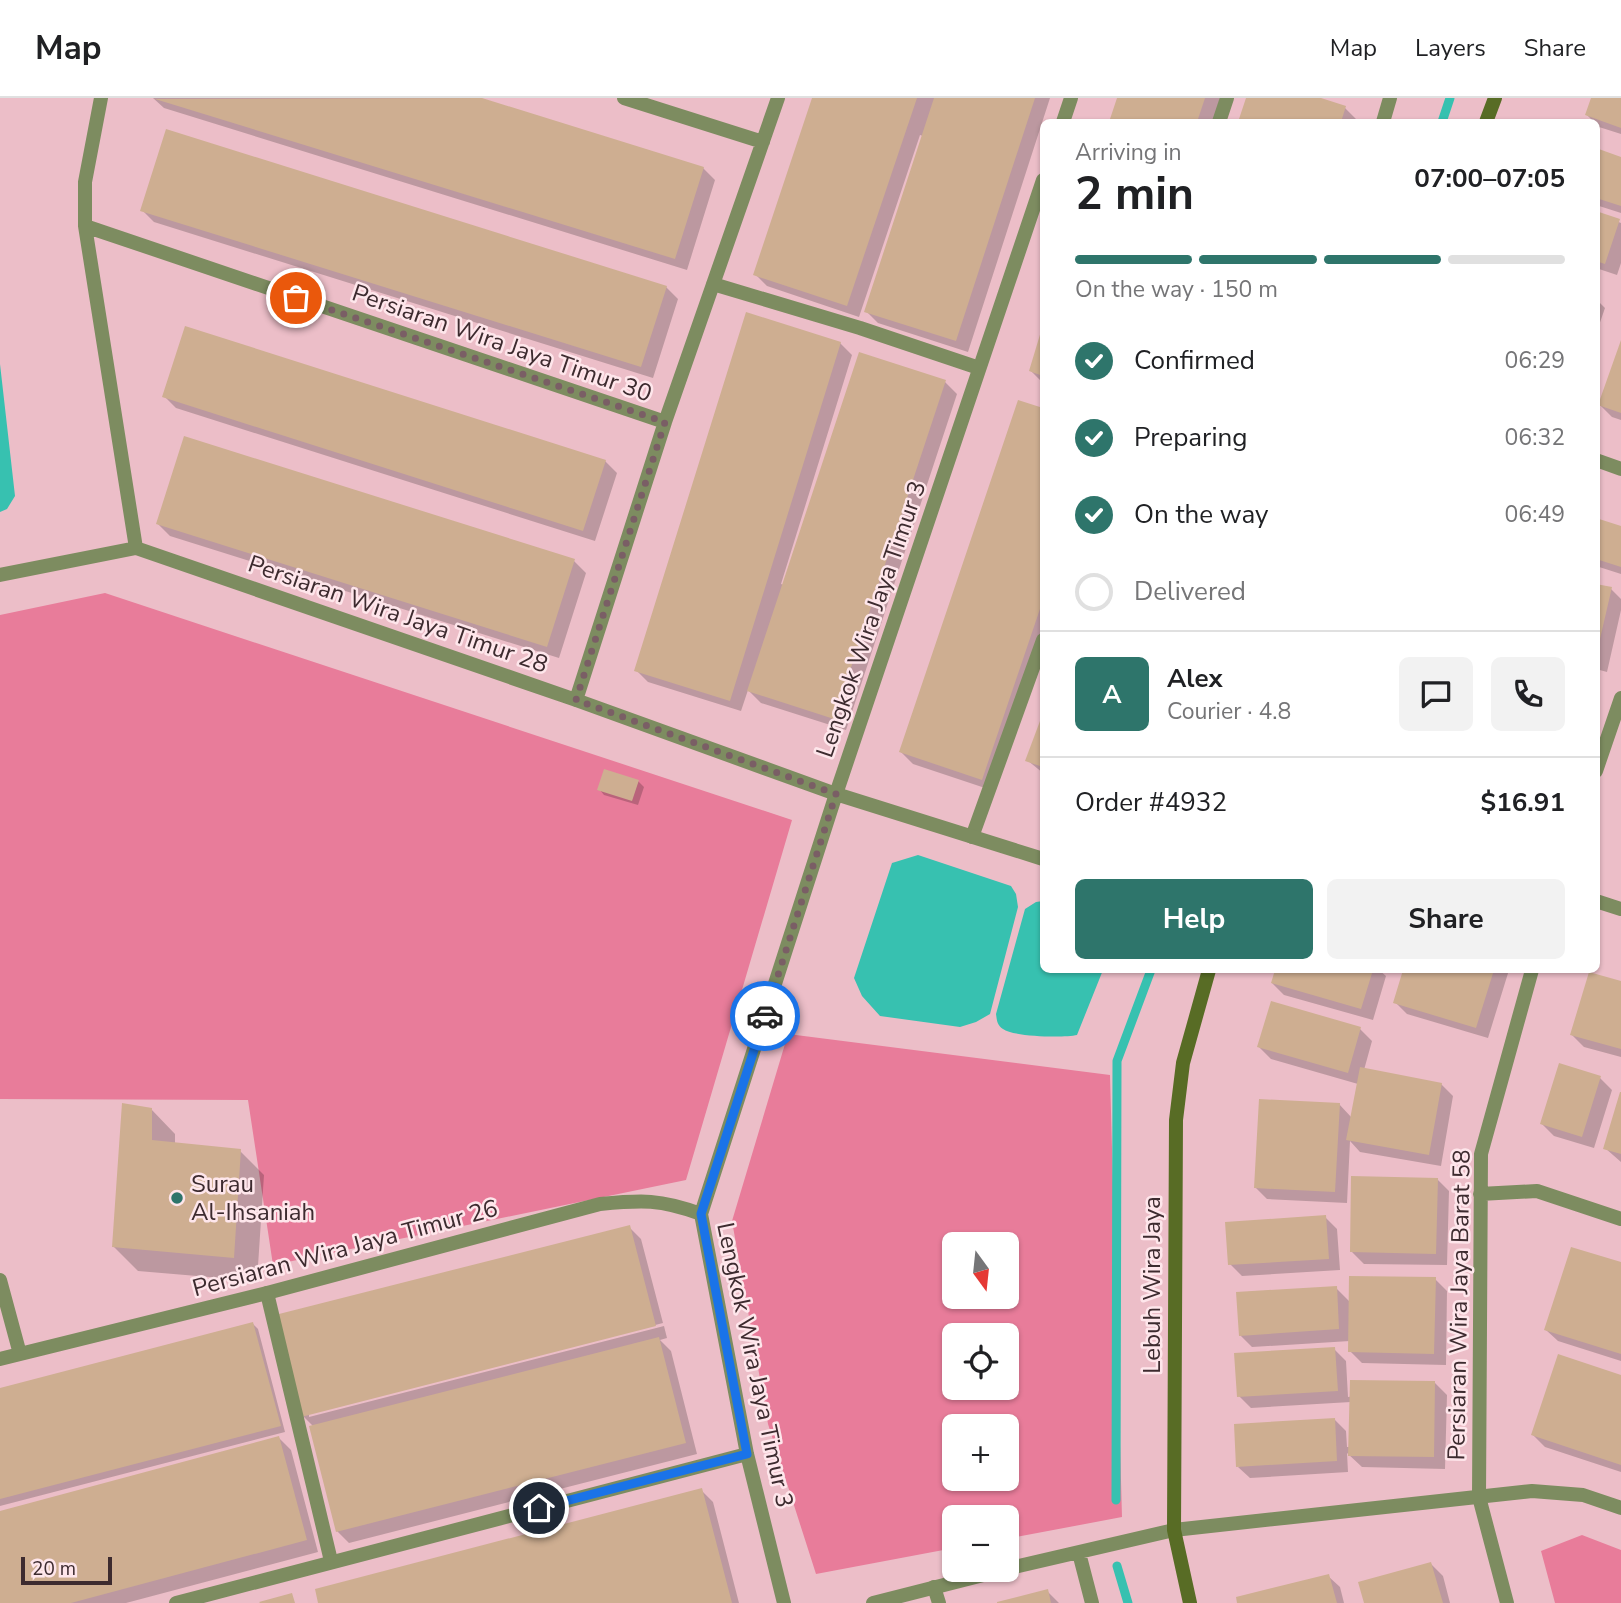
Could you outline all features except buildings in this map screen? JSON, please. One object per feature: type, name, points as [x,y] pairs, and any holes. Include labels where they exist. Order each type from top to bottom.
[{"type":"street","points":[[0,575],[136,548],[85,226],[85,182],[101,98]]},
{"type":"street","points":[[624,98],[763,142]]},
{"type":"street","points":[[576,700],[665,422],[778,98]]},
{"type":"street","points":[[1064,119],[1071,98]]},
{"type":"street","points":[[1220,119],[1227,98]]},
{"type":"street","points":[[1487,119],[1495,98]]},
{"type":"street","points":[[1384,119],[1391,99]]},
{"type":"street","name":"Lengkok Wira Jaya Timur 3","points":[[784,1603],[747,1454],[701,1214],[836,794],[1040,189]]},
{"type":"street","name":"Persiaran Wira Jaya Timur 30","points":[[85,226],[665,422]]},
{"type":"street","points":[[713,284],[860,328],[979,369]]},
{"type":"street","points":[[1600,461],[1621,469]]},
{"type":"street","name":"Persiaran Wira Jaya Timur 28","points":[[136,548],[576,700],[836,794],[1040,858]]},
{"type":"street","points":[[972,837],[1040,648]]},
{"type":"street","points":[[1600,759],[1621,698]]},
{"type":"street","points":[[1600,902],[1621,909]]},
{"type":"street","name":"Lebuh Wira Jaya","points":[[1190,1603],[1174,1530],[1176,1120],[1183,1063],[1208,973]]},
{"type":"street","name":"Persiaran Wira Jaya Barat 58","points":[[1507,1603],[1479,1497],[1480,1154],[1531,973]]},
{"type":"street","points":[[1480,1194],[1537,1191],[1621,1219]]},
{"type":"street","name":"Persiaran Wira Jaya Timur 26","points":[[0,1359],[267,1293],[600,1204],[652,1201],[672,1203],[701,1214]]},
{"type":"street","points":[[0,1280],[20,1354]]},
{"type":"street","points":[[267,1293],[331,1561]]},
{"type":"street","points":[[176,1603],[747,1454]]},
{"type":"street","points":[[1019,1566],[1174,1530],[1532,1491],[1583,1495],[1621,1508]]},
{"type":"street","points":[[1079,1552],[1092,1603]]},
{"type":"street","points":[[873,1603],[953,1582]]},
{"type":"street","points":[[934,1587],[939,1603]]},
{"type":"shaded area","points":[[0,364],[15,496],[7,509],[0,512]]},
{"type":"shaded area","points":[[105,593],[792,820],[686,1180],[273,1265],[248,1100],[0,1099],[0,615]]},
{"type":"shaded area","points":[[918,855],[1011,886],[1016,894],[1018,907],[990,1014],[960,1027],[880,1016],[862,996],[854,978],[892,863]]},
{"type":"shaded area","points":[[1040,901],[1040,973],[1102,973],[1077,1035],[1051,1037],[1017,1034],[1003,1029],[997,1021],[996,1014],[1025,909]]},
{"type":"shaded area","points":[[788,1034],[1110,1075],[1122,1517],[1019,1537],[1019,1505],[942,1505],[942,1550],[816,1574],[768,1424],[732,1221]]},
{"type":"shaded area","points":[[1582,1535],[1621,1550],[1621,1603],[1555,1603],[1541,1551]]},
{"type":"waterway","points":[[1443,119],[1450,98]]},
{"type":"waterway","points":[[1116,1500],[1117,1061],[1150,973]]},
{"type":"waterway","points":[[1117,1566],[1128,1603]]},
{"type":"way so far","points":[[296,298],[665,422],[576,700],[836,794],[765,1016]]},
{"type":"place","name":"Surau Al-Ihsaniah","points":[[177,1198]]},
{"type":"route","points":[[539,1508],[747,1454],[701,1214],[765,1016]]}]
